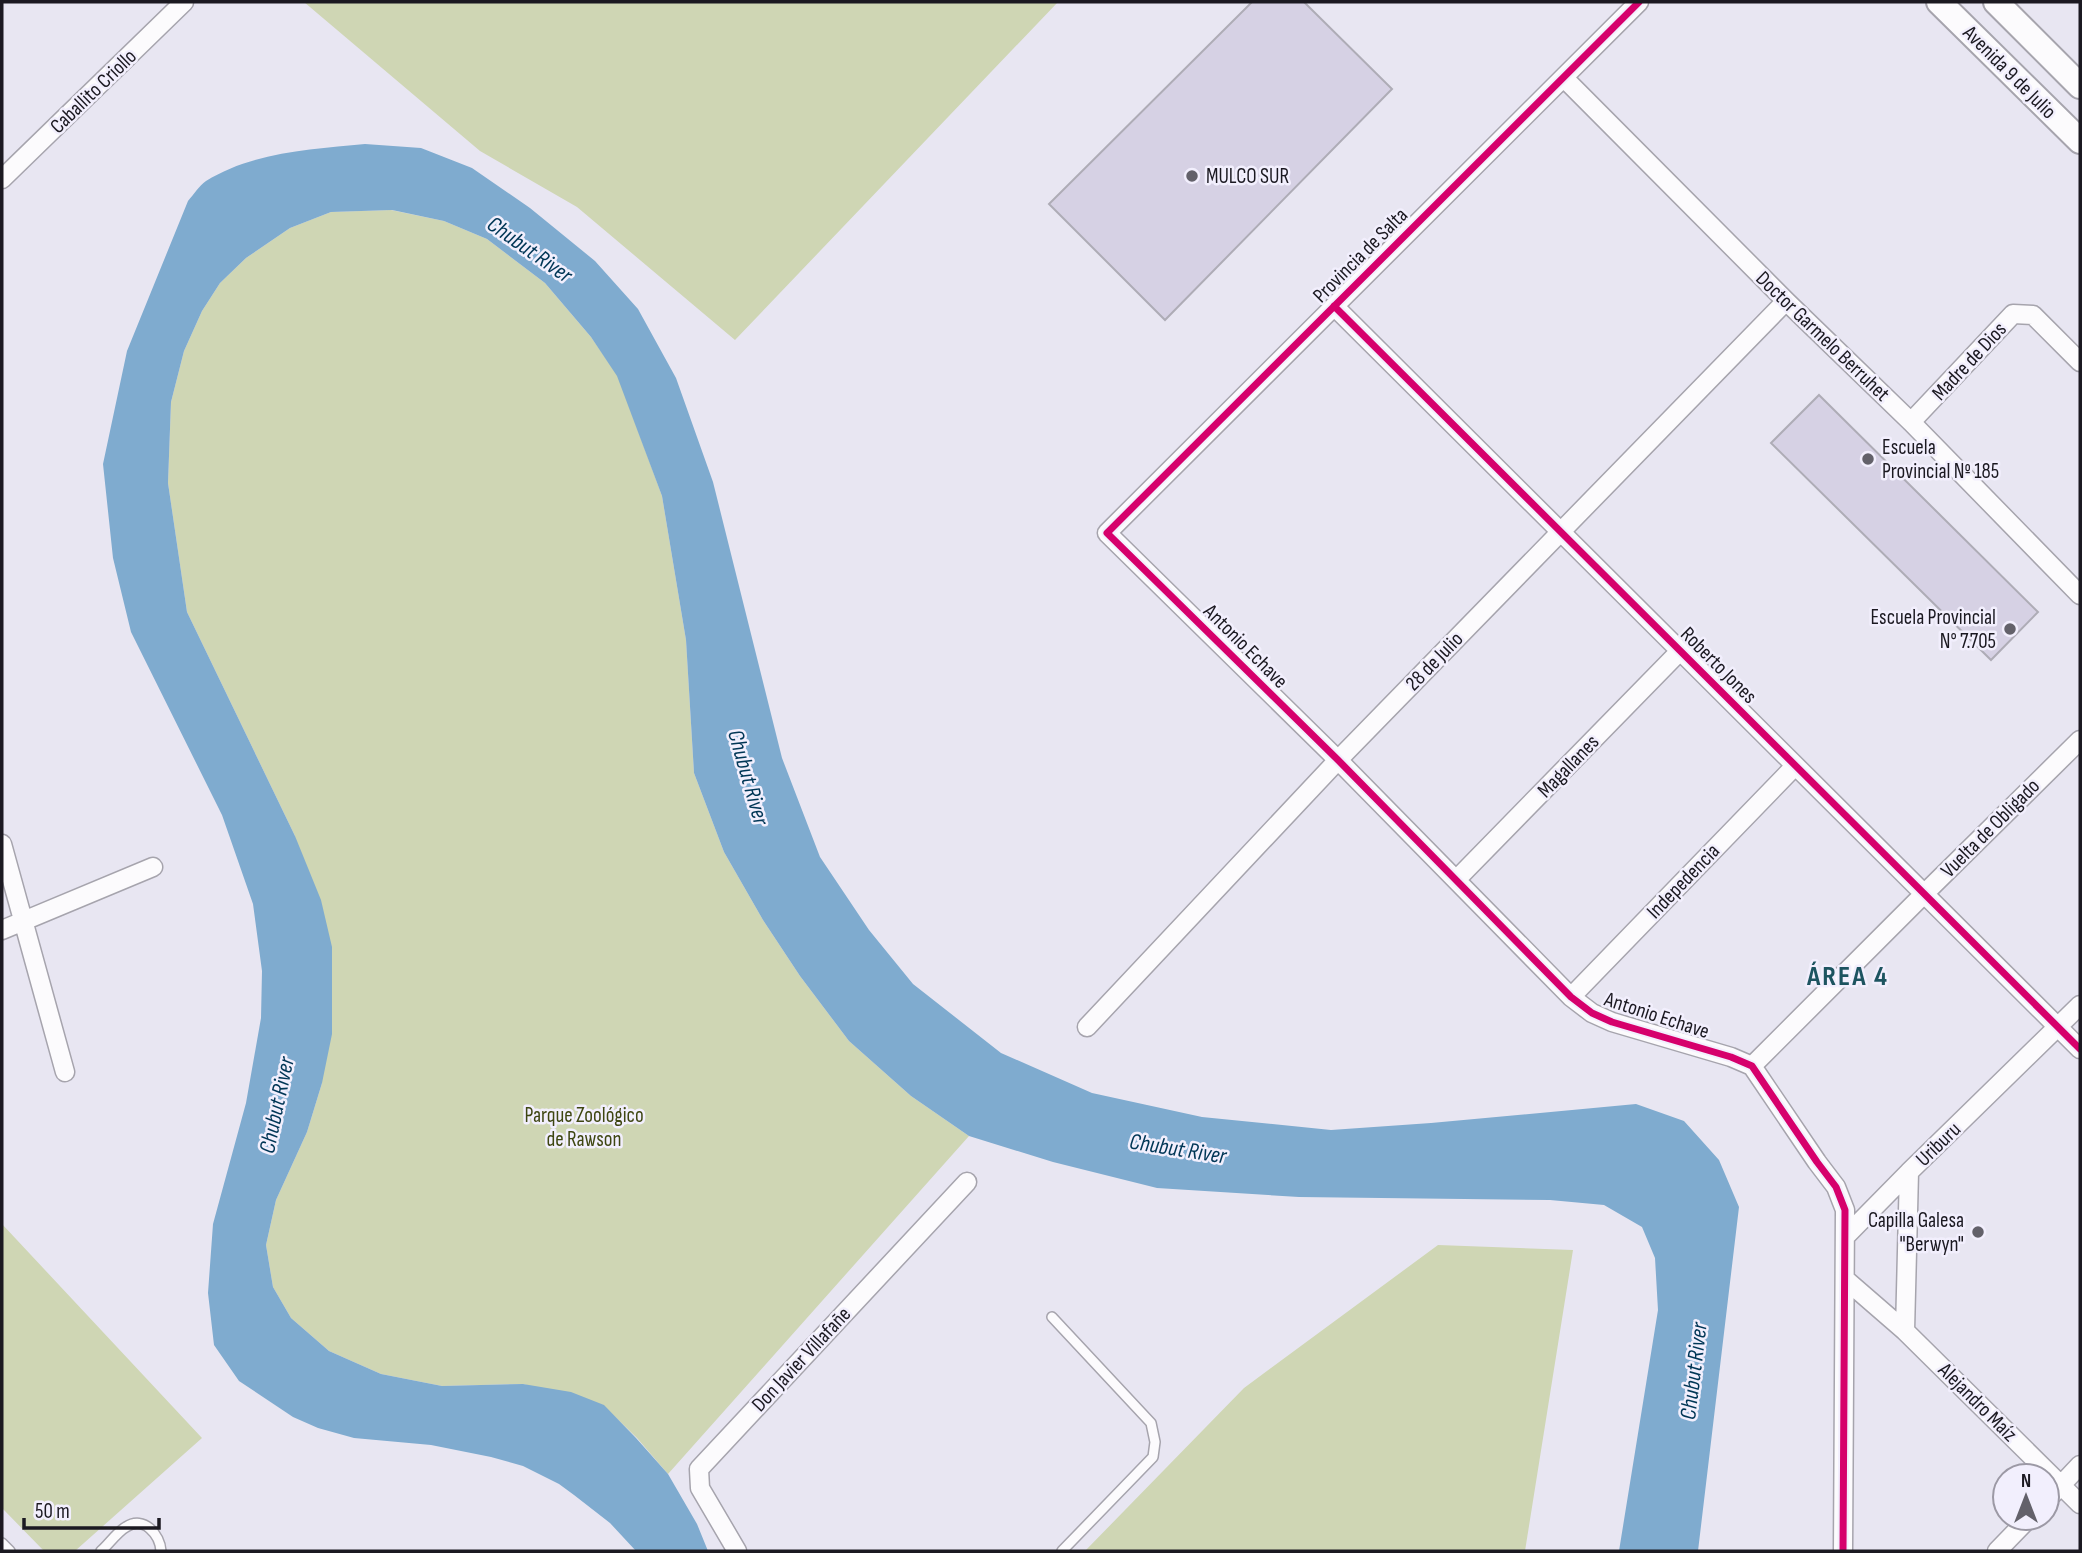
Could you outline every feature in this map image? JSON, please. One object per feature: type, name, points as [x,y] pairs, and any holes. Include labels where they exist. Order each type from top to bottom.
[{"type":"main road","name":"Avenida 9 de Julio","points":[[1939,2],[2080,141]]},
{"type":"main road","name":"Avenida 9 de Julio","points":[[1996,2],[2080,86]]},
{"type":"main road","points":[[2009,72],[2037,43]]},
{"type":"street","name":"Provincia de Salta","points":[[1107,533],[1639,2]]},
{"type":"street","name":"Caballito Criollo","points":[[2,179],[173,5]]},
{"type":"street","name":"Doctor Garmelo Berruhet","points":[[1564,78],[1786,302],[1911,422],[2080,595]]},
{"type":"street","name":"28 de Julio","points":[[1087,1027],[1338,760],[1786,302]]},
{"type":"street","name":"Roberto Jones","points":[[1334,306],[2080,1049]]},
{"type":"street","name":"Madre de Dios","points":[[1911,422],[2013,314],[2033,315],[2080,362]]},
{"type":"street","name":"Antonio Echave","points":[[1107,533],[1338,760],[1571,997],[1592,1013],[1612,1022],[1731,1057],[1752,1066]]},
{"type":"street","name":"Magallanes","points":[[1456,880],[1680,651]]},
{"type":"street","name":"Vuelta de Obligado","points":[[1752,1066],[2080,740]]},
{"type":"street","name":"Indepedencia","points":[[1571,997],[1795,766]]},
{"type":"street","points":[[2,844],[65,1072]]},
{"type":"street","points":[[2,930],[153,867]]},
{"type":"street","name":"Uriburu","points":[[1905,1331],[1909,1172],[2080,1005]]},
{"type":"street","points":[[1752,1066],[1836,1186],[1845,1210],[1843,1551]]},
{"type":"street","points":[[1845,1237],[1909,1172]]},
{"type":"street","name":"Don Javier Villafañe","points":[[737,1551],[700,1488],[699,1469],[967,1182]]},
{"type":"street","name":"Alejandro Maíz","points":[[1845,1279],[1905,1331],[2038,1462]]},
{"type":"street","points":[[2061,1485],[2080,1465]]},
{"type":"street","name":"Alejandro Maíz","points":[[2061,1485],[2080,1504]]},
{"type":"street","points":[[1997,1551],[2015,1532]]},
{"type":"lane","points":[[1052,1317],[1152,1423],[1155,1442],[1153,1457],[1062,1551]]},
{"type":"lane","points":[[102,1551],[127,1525],[139,1524],[157,1535],[161,1551]]},
{"type":"lane","points":[[2,1543],[10,1551]]},
{"type":"green space","points":[[304,2],[1058,2],[735,340],[577,207],[480,151]]},
{"type":"green space","name":"Parque Zoológico de Rawson","points":[[391,210],[444,221],[487,239],[545,283],[591,337],[618,376],[662,496],[686,640],[694,773],[724,852],[763,920],[800,976],[849,1041],[911,1096],[969,1136],[668,1474],[637,1438],[603,1405],[523,1384],[442,1386],[381,1374],[329,1351],[291,1318],[273,1287],[266,1245],[276,1200],[307,1132],[322,1083],[295,836],[187,612],[168,483],[171,402],[184,351],[202,311],[220,283],[246,258],[290,228],[331,212]]},
{"type":"green space","points":[[2,1224],[202,1438],[75,1551],[44,1551],[2,1508]]},
{"type":"green space","points":[[1438,1245],[1573,1250],[1525,1551],[1085,1551],[1244,1388]]},
{"type":"water","name":"Chubut River","points":[[365,144],[421,148],[472,168],[530,208],[595,261],[638,309],[676,378],[713,482],[782,758],[820,857],[869,930],[913,984],[1001,1053],[1092,1093],[1202,1117],[1331,1130],[1636,1104],[1684,1121],[1719,1160],[1739,1207],[1698,1551],[1619,1551],[1658,1310],[1655,1258],[1642,1227],[1604,1205],[1550,1200],[1299,1197],[1157,1188],[1053,1162],[969,1136],[911,1096],[849,1041],[800,976],[763,920],[724,852],[694,773],[686,640],[662,496],[617,376],[591,337],[545,283],[487,239],[444,221],[392,210],[331,212],[290,228],[246,258],[220,283],[202,311],[184,351],[171,402],[168,483],[187,612],[295,836],[321,900],[332,947],[332,1034],[322,1083],[307,1132],[276,1200],[266,1245],[273,1287],[291,1318],[329,1351],[381,1374],[442,1386],[523,1384],[571,1392],[604,1405],[668,1474],[697,1524],[708,1551],[636,1551],[610,1523],[574,1495],[559,1484],[523,1466],[431,1445],[354,1438],[318,1428],[293,1417],[239,1381],[214,1345],[208,1293],[213,1224],[246,1103],[261,1018],[262,971],[253,904],[222,815],[131,632],[113,558],[103,464],[127,351],[188,201],[197,190],[206,181],[224,171],[263,158],[304,150]]},
{"type":"building","name":"MULCO SUR","points":[[1252,2],[1304,2],[1392,89],[1165,320],[1049,204]]},
{"type":"building","points":[[1819,395],[2038,612],[1991,660],[1771,443]]},
{"type":"cycle path","points":[[1639,2],[1107,533],[1338,760],[1571,997],[1592,1013],[1612,1022],[1731,1057],[1752,1066],[1836,1187],[1845,1210],[1843,1551]]},
{"type":"cycle path","points":[[1334,306],[2080,1049]]},
{"type":"place","name":"MULCO SUR","points":[[1192,176]]},
{"type":"place","name":"Escuela Provincial Nº 185","points":[[1868,459]]},
{"type":"place","name":"Escuela Provincial N° 7.705","points":[[2010,629]]},
{"type":"place","name":"Capilla Galesa \"Berwyn\"","points":[[1978,1232]]},
{"type":"district","name":"ÁREA 4","points":[[1848,975]]}]
